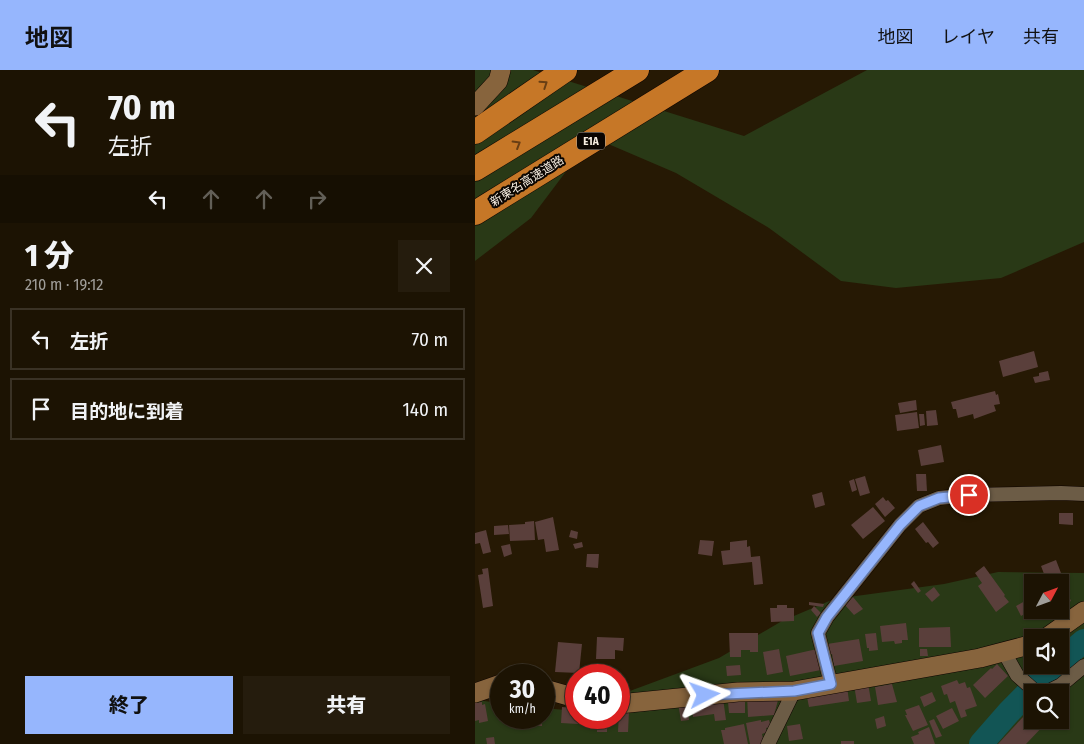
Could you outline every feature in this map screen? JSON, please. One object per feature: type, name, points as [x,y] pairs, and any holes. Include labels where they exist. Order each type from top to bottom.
[{"type":"highway","points":[[475,132],[565,70]]},
{"type":"highway","points":[[475,169],[637,70]]},
{"type":"highway","points":[[475,230],[701,74]]},
{"type":"highway","name":"新東名高速道路","points":[[475,213],[701,74]]},
{"type":"street","points":[[475,106],[498,81],[501,70]]},
{"type":"street","points":[[831,684],[818,633],[827,617],[894,533],[919,506],[939,498],[961,496],[1084,494]]},
{"type":"street","points":[[1059,629],[1084,611]]},
{"type":"street","points":[[630,703],[738,692],[794,691],[1005,652],[1024,647]]},
{"type":"street","points":[[1005,652],[1017,675],[1027,684]]},
{"type":"street","points":[[1062,684],[1084,666]]},
{"type":"street","points":[[475,693],[490,688]]},
{"type":"street","points":[[768,744],[794,691]]},
{"type":"green space","points":[[475,70],[533,70],[744,136],[867,70],[1084,70],[1084,242],[1001,278],[896,288],[841,281],[769,228],[676,173],[592,137],[531,218],[475,261]]},
{"type":"green space","points":[[998,572],[1084,573],[1084,744],[475,744],[475,700],[490,702],[490,729],[555,729],[555,709],[565,710],[565,729],[630,729],[630,691],[719,658],[782,621],[834,599],[944,584]]},
{"type":"building","points":[[1034,351],[1038,367],[1003,377],[999,361]]},
{"type":"building","points":[[1048,371],[1050,380],[1035,383],[1033,377]]},
{"type":"building","points":[[995,391],[996,395],[998,394],[1000,404],[994,405],[996,411],[974,419],[973,414],[958,418],[956,409],[953,409],[951,402]]},
{"type":"building","points":[[916,400],[917,410],[900,413],[898,403]]},
{"type":"building","points":[[936,410],[938,425],[927,426],[926,411]]},
{"type":"building","points":[[917,412],[919,428],[897,431],[895,415]]},
{"type":"building","points":[[919,414],[924,414],[925,425],[920,426]]},
{"type":"building","points":[[941,445],[944,462],[921,466],[918,450]]},
{"type":"building","points":[[916,474],[926,474],[927,491],[917,491]]},
{"type":"building","points":[[865,476],[870,493],[860,496],[855,479]]},
{"type":"building","points":[[854,479],[857,490],[852,492],[849,481]]},
{"type":"building","points":[[822,492],[825,505],[815,508],[812,495]]},
{"type":"building","points":[[883,497],[895,508],[885,517],[875,504]]},
{"type":"building","points":[[873,507],[885,521],[863,539],[851,525]]},
{"type":"building","points":[[1059,513],[1073,513],[1073,525],[1059,524]]},
{"type":"building","points":[[553,517],[559,550],[546,552],[544,539],[538,540],[535,522]]},
{"type":"building","points":[[534,521],[535,540],[510,541],[509,525],[525,524],[525,522]]},
{"type":"building","points":[[923,522],[939,543],[933,548],[928,542],[926,543],[915,529]]},
{"type":"building","points":[[508,525],[509,534],[494,535],[494,526]]},
{"type":"building","points":[[486,530],[491,552],[483,554],[480,543],[475,544],[475,533]]},
{"type":"building","points":[[571,530],[578,532],[577,539],[569,537]]},
{"type":"building","points":[[700,540],[714,541],[712,556],[698,554]]},
{"type":"building","points":[[747,540],[747,547],[750,546],[751,557],[760,556],[763,584],[754,585],[752,562],[723,565],[721,551],[730,550],[730,542]]},
{"type":"building","points":[[582,542],[583,547],[575,549],[573,544]]},
{"type":"building","points":[[510,544],[512,554],[504,557],[501,546]]},
{"type":"building","points":[[587,554],[599,554],[598,568],[586,567]]},
{"type":"building","points":[[1056,560],[1061,574],[1044,574],[1041,566]]},
{"type":"building","points":[[984,566],[1009,602],[996,612],[978,586],[982,583],[975,573]]},
{"type":"building","points":[[488,568],[493,606],[483,608],[478,575],[483,574],[482,569]]},
{"type":"building","points":[[914,581],[921,591],[918,593],[911,584]]},
{"type":"building","points":[[934,587],[940,595],[932,602],[925,594]]},
{"type":"building","points":[[853,597],[863,609],[854,615],[844,604]]},
{"type":"building","points":[[809,602],[824,604],[823,607],[809,605]]},
{"type":"building","points":[[1024,602],[1024,614],[1021,616],[1016,606]]},
{"type":"building","points":[[777,605],[787,605],[787,608],[794,608],[794,621],[771,622],[770,608],[777,608]]},
{"type":"building","points":[[814,606],[821,613],[817,617],[811,610]]},
{"type":"building","points":[[906,623],[908,640],[902,640],[902,643],[895,644],[894,641],[882,642],[880,626]]},
{"type":"building","points":[[950,627],[951,647],[919,647],[919,628]]},
{"type":"building","points":[[729,633],[758,633],[758,652],[741,650],[741,657],[730,657]]},
{"type":"building","points":[[876,633],[878,650],[869,651],[865,634]]},
{"type":"building","points":[[597,637],[624,638],[623,651],[615,650],[615,659],[596,659]]},
{"type":"building","points":[[859,639],[863,661],[834,666],[832,654],[829,654],[827,644]]},
{"type":"building","points":[[558,642],[582,644],[580,664],[565,664],[565,672],[555,672]]},
{"type":"building","points":[[779,649],[783,672],[767,675],[763,652]]},
{"type":"building","points":[[817,649],[821,670],[790,676],[786,656]]},
{"type":"building","points":[[920,649],[927,649],[928,656],[920,656]]},
{"type":"building","points":[[997,664],[1008,676],[985,698],[973,685]]},
{"type":"building","points":[[740,665],[741,675],[727,676],[726,666]]},
{"type":"building","points":[[957,680],[959,684],[965,682],[967,688],[970,687],[977,706],[965,710],[967,716],[961,718],[955,701],[950,703],[947,694],[944,695],[941,686]]},
{"type":"building","points":[[868,683],[871,701],[857,703],[854,685]]},
{"type":"building","points":[[892,684],[897,702],[878,705],[875,687]]},
{"type":"building","points":[[847,686],[849,701],[809,707],[806,692]]},
{"type":"building","points":[[932,692],[936,701],[924,707],[920,697]]},
{"type":"building","points":[[780,693],[774,715],[748,717],[747,695]]},
{"type":"building","points":[[723,698],[726,720],[715,721],[714,714],[693,717],[691,702]]},
{"type":"building","points":[[745,701],[745,713],[729,713],[728,702]]},
{"type":"building","points":[[482,702],[482,705],[485,704],[488,721],[479,723],[479,720],[475,721],[475,703]]},
{"type":"building","points":[[687,702],[689,720],[681,721],[678,703]]},
{"type":"building","points":[[919,705],[928,725],[913,731],[905,715],[907,715],[905,710]]},
{"type":"building","points":[[562,707],[565,707],[565,723],[561,723]]},
{"type":"building","points":[[952,708],[959,721],[943,729],[936,716]]},
{"type":"building","points":[[884,716],[886,726],[877,729],[875,719]]},
{"type":"building","points":[[1024,716],[1024,729],[1040,729],[1026,744],[998,744]]},
{"type":"building","points":[[934,719],[942,736],[936,738],[929,721]]},
{"type":"building","points":[[761,720],[761,722],[769,720],[771,727],[766,728],[767,732],[762,734],[764,744],[750,744],[746,723]]},
{"type":"building","points":[[744,724],[748,744],[724,744],[721,730]]},
{"type":"building","points":[[800,724],[803,739],[789,741],[787,726]]},
{"type":"building","points":[[929,727],[935,744],[914,744],[911,737]]},
{"type":"building","points":[[597,729],[607,729],[607,732],[597,732]]},
{"type":"building","points":[[618,729],[628,729],[628,732],[618,732]]},
{"type":"building","points":[[494,737],[495,744],[487,744],[486,738]]},
{"type":"building","points":[[841,741],[854,741],[854,744],[841,744]]},
{"type":"waterway","points":[[1069,654],[1084,641]]},
{"type":"waterway","points":[[981,744],[1046,674]]},
{"type":"route","points":[[705,695],[738,692],[794,691],[831,684],[818,633],[827,617],[900,525],[919,506],[939,498],[969,495]]}]
